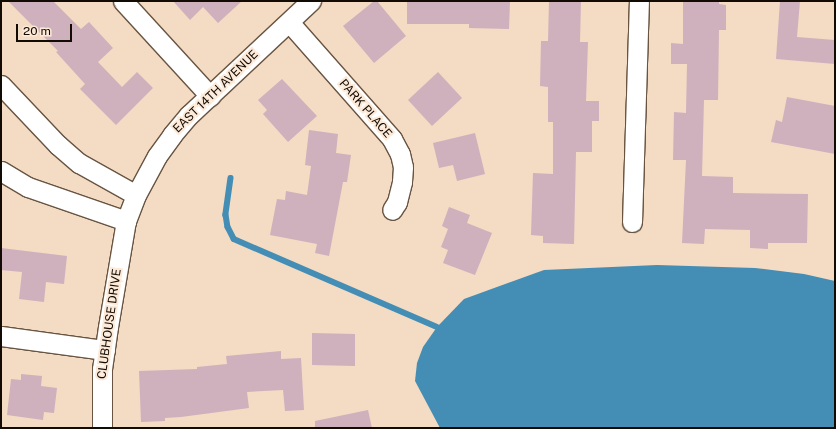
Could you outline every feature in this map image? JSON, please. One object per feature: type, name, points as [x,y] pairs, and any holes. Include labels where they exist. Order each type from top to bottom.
[{"type":"street","points":[[123,1],[210,96]]},
{"type":"street","name":"EAST 14TH AVENUE","points":[[126,221],[136,195],[157,156],[172,135],[210,96],[311,1]]},
{"type":"street","points":[[632,222],[640,1]]},
{"type":"street","name":"PARK PLACE","points":[[289,22],[392,139],[400,154],[403,167],[402,182],[397,202],[392,210]]},
{"type":"street","points":[[1,85],[58,145],[79,163],[136,195]]},
{"type":"street","points":[[1,171],[28,187],[126,221]]},
{"type":"street","name":"CLUBHOUSE DRIVE","points":[[102,428],[101,387],[104,350],[126,221]]},
{"type":"street","points":[[1,336],[104,350]]},
{"type":"water","points":[[657,265],[755,268],[804,274],[835,281],[835,428],[440,428],[415,381],[417,363],[423,347],[437,327],[464,299],[544,270]]},
{"type":"building","points":[[8,1],[53,1],[81,29],[89,22],[113,48],[98,62],[122,87],[137,72],[153,88],[116,125],[80,89],[85,84],[56,52],[58,51]]},
{"type":"building","points":[[173,1],[242,1],[218,23],[203,7],[190,20]]},
{"type":"building","points":[[374,1],[377,1],[406,36],[374,63],[343,26]]},
{"type":"building","points":[[407,1],[510,1],[509,29],[469,28],[469,24],[407,24]]},
{"type":"building","points":[[549,1],[581,1],[580,42],[588,42],[586,101],[599,101],[599,121],[592,121],[592,152],[576,152],[574,244],[543,243],[543,236],[531,235],[533,173],[553,174],[553,122],[548,122],[548,87],[540,86],[541,41],[548,41]]},
{"type":"building","points":[[683,1],[719,1],[719,4],[726,5],[726,30],[719,30],[718,100],[704,100],[702,176],[733,177],[733,193],[808,194],[807,243],[768,243],[768,249],[750,248],[750,230],[705,229],[704,244],[682,243],[686,160],[673,160],[674,112],[686,113],[687,64],[671,64],[671,43],[683,44]]},
{"type":"building","points":[[780,1],[800,1],[797,37],[835,40],[835,64],[776,59]]},
{"type":"building","points":[[438,72],[462,98],[432,126],[408,100]]},
{"type":"building","points":[[282,79],[317,116],[288,142],[263,114],[267,110],[258,100]]},
{"type":"building","points":[[787,97],[835,106],[835,154],[771,142],[776,120],[782,122]]},
{"type":"building","points":[[309,130],[338,134],[336,153],[351,155],[347,182],[343,182],[329,256],[315,253],[317,244],[270,235],[277,199],[285,200],[286,191],[307,195],[311,166],[305,165]]},
{"type":"building","points":[[475,133],[485,174],[457,181],[453,165],[439,168],[433,143]]},
{"type":"building","points":[[449,207],[470,215],[467,223],[492,233],[475,275],[443,263],[448,250],[441,247],[448,229],[442,226]]},
{"type":"building","points":[[1,248],[67,256],[64,284],[46,282],[44,302],[19,299],[22,272],[1,270]]},
{"type":"building","points":[[312,333],[355,334],[355,366],[312,365]]},
{"type":"building","points":[[281,351],[281,359],[301,358],[304,410],[285,411],[283,390],[247,392],[249,408],[165,418],[165,421],[141,422],[139,371],[197,369],[197,367],[227,364],[226,356]]},
{"type":"building","points":[[21,374],[42,376],[41,386],[57,388],[54,413],[44,412],[43,420],[7,415],[11,379],[21,380]]},
{"type":"building","points":[[368,410],[372,428],[315,428],[315,421]]},
{"type":"waterway","points":[[231,178],[226,215],[228,227],[234,239],[437,327]]}]
